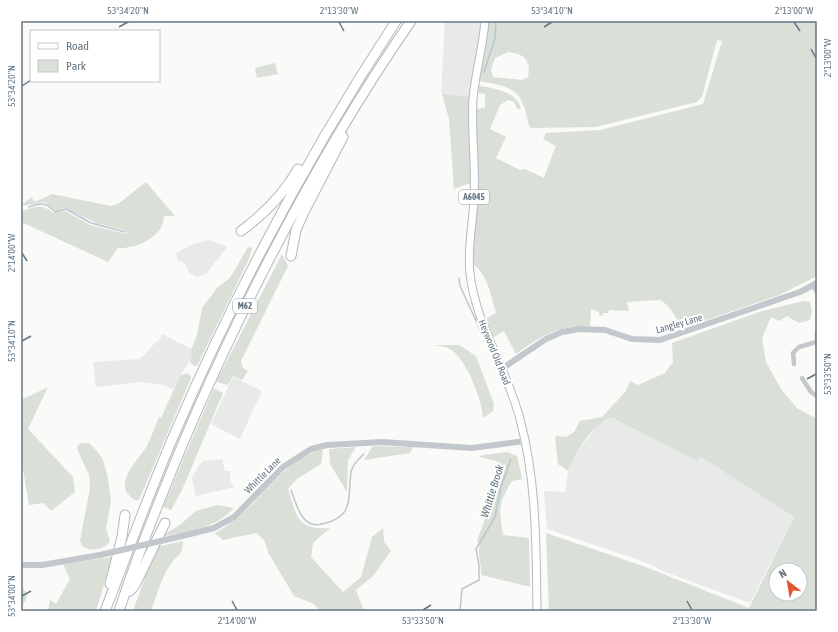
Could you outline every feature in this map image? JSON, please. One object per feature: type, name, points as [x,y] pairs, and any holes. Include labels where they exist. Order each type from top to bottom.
[{"type":"highway","name":"M62","points":[[241,231],[260,217],[293,178],[330,118],[350,91],[396,21]]},
{"type":"highway","name":"M62","points":[[119,611],[167,481],[224,350],[273,252],[324,159],[382,63],[411,21]]},
{"type":"highway","name":"M62","points":[[291,256],[296,230],[304,212],[382,63]]},
{"type":"highway","name":"M62","points":[[105,611],[158,474],[215,344],[264,245],[350,91]]},
{"type":"highway","name":"M62","points":[[105,611],[122,537],[125,515]]},
{"type":"highway","name":"M62","points":[[123,598],[134,585],[166,523]]},
{"type":"main road","name":"Heywood Old Road","points":[[485,21],[473,96],[474,198],[469,261],[474,294],[481,320],[490,343],[503,368],[517,407],[525,441],[533,490],[537,611]]},
{"type":"street","name":"Langley Lane","points":[[503,368],[546,339],[562,332],[579,329],[605,330],[632,339],[660,340],[675,337],[815,284]]},
{"type":"street","points":[[815,284],[817,292]]},
{"type":"street","points":[[794,364],[793,353],[798,347],[816,343],[817,332]]},
{"type":"street","points":[[802,378],[811,392],[817,396]]},
{"type":"street","name":"Whittle Lane","points":[[21,565],[42,565],[100,555],[214,528],[234,517],[283,467],[311,449],[327,446],[382,442],[472,448],[525,441]]},
{"type":"shaded area","points":[[445,21],[480,21],[480,42],[469,97],[442,94],[441,92]]},
{"type":"shaded area","points":[[209,240],[227,247],[206,274],[197,277],[189,273],[184,262],[178,261],[176,253],[193,244]]},
{"type":"shaded area","points":[[162,334],[195,351],[173,389],[164,385],[140,382],[96,387],[93,362],[140,359],[156,342],[158,343]]},
{"type":"shaded area","points":[[233,377],[262,391],[240,439],[211,424]]},
{"type":"shaded area","points":[[611,417],[697,461],[701,457],[794,517],[771,562],[768,562],[768,568],[750,603],[665,572],[645,562],[547,529],[544,491],[565,492],[568,471],[573,457],[598,425]]},
{"type":"shaded area","points":[[222,459],[225,471],[230,471],[230,482],[235,487],[196,496],[192,478],[199,465],[204,461]]},
{"type":"green space","points":[[488,21],[817,21],[817,276],[779,295],[683,328],[669,307],[661,300],[627,302],[629,311],[609,310],[608,313],[603,313],[603,316],[599,315],[599,312],[591,309],[590,326],[569,327],[550,333],[533,342],[516,354],[504,331],[492,338],[486,318],[496,313],[486,280],[473,264],[477,197],[476,109],[485,108],[485,94],[478,93],[479,86],[498,90],[510,95],[519,103],[521,109],[517,109],[514,102],[508,100],[500,105],[490,129],[506,137],[496,158],[520,170],[525,169],[544,178],[556,146],[543,139],[546,133],[600,130],[703,104],[722,41],[717,40],[702,97],[697,102],[596,127],[531,128],[520,98],[515,92],[509,88],[479,81]],"holes":[[[508,52],[519,54],[526,59],[529,66],[528,77],[522,80],[493,77],[491,70],[495,58]]]},
{"type":"green space","points":[[275,63],[278,74],[257,78],[255,68]]},
{"type":"green space","points":[[442,94],[469,97],[471,183],[454,189],[449,119]]},
{"type":"green space","points":[[146,182],[175,216],[164,216],[163,223],[154,236],[140,244],[125,248],[118,248],[108,262],[21,222],[21,211],[34,207],[42,207],[53,213],[65,211],[90,225],[126,234],[127,232],[124,230],[96,223],[65,208],[56,211],[44,202],[21,206],[31,197],[35,202],[52,194],[111,206],[118,204]]},
{"type":"green space","points":[[248,247],[252,248],[249,259],[197,366],[194,366],[190,362],[192,354],[191,350],[197,335],[202,308],[218,287],[230,278]]},
{"type":"green space","points":[[282,254],[288,266],[241,361],[243,368],[248,371],[242,380],[233,376],[228,385],[216,382]]},
{"type":"green space","points":[[804,301],[810,302],[812,311],[810,320],[799,323],[787,316],[779,321],[771,317],[762,338],[766,362],[781,389],[797,408],[817,419],[817,611],[549,611],[546,533],[643,566],[749,608],[768,570],[768,602],[808,602],[808,562],[772,562],[794,517],[701,457],[697,461],[611,417],[597,427],[585,440],[568,471],[558,464],[555,436],[566,437],[574,432],[580,421],[602,417],[626,391],[630,381],[638,385],[665,373],[673,362],[672,343],[762,311]]},
{"type":"green space","points":[[433,345],[459,345],[476,356],[494,404],[493,411],[483,418],[480,401],[472,379],[461,360],[448,348]]},
{"type":"green space","points":[[186,373],[190,375],[191,378],[139,500],[135,500],[125,489],[127,476],[148,444],[159,417],[161,418],[180,376]]},
{"type":"green space","points":[[48,387],[28,429],[73,477],[75,492],[51,511],[44,503],[29,505],[21,457],[21,400]]},
{"type":"green space","points":[[214,388],[223,393],[182,490],[171,510],[163,507]]},
{"type":"green space","points":[[82,443],[89,443],[98,452],[103,460],[108,478],[111,501],[106,528],[110,542],[104,547],[96,549],[85,548],[82,546],[80,540],[90,489],[89,475],[77,449],[78,445]]},
{"type":"green space","points":[[373,446],[413,447],[410,453],[364,460]]},
{"type":"green space","points":[[356,447],[348,460],[347,492],[330,464],[329,449]]},
{"type":"green space","points":[[323,449],[321,464],[297,479],[288,489],[300,520],[311,527],[330,528],[313,543],[311,557],[343,592],[361,577],[372,537],[383,528],[384,542],[391,551],[373,576],[356,590],[364,611],[320,611],[314,604],[294,596],[269,554],[264,540],[256,533],[223,540],[215,533],[230,524],[293,464],[307,455]]},
{"type":"green space","points":[[507,452],[517,456],[522,479],[512,481],[504,495],[500,513],[503,535],[529,538],[530,587],[481,575],[479,552],[480,544],[477,541],[495,490],[498,470],[497,461],[479,457],[483,455]]},
{"type":"green space","points":[[217,505],[234,508],[218,521],[209,525],[190,531],[160,537],[181,524],[196,511]]},
{"type":"green space","points":[[183,541],[181,553],[167,570],[151,611],[133,611],[156,547]]},
{"type":"green space","points":[[112,557],[96,611],[48,611],[50,600],[56,604],[70,579],[63,564]]},
{"type":"green space","points":[[21,586],[27,594],[26,600],[21,606]]},
{"type":"waterway","name":"Whittle Brook","points":[[484,72],[495,38],[496,21]]},
{"type":"waterway","points":[[29,207],[37,204],[44,204],[55,212],[66,209],[91,223],[125,232]]},
{"type":"waterway","name":"Whittle Brook","points":[[459,278],[460,286],[490,351]]},
{"type":"waterway","points":[[291,490],[298,509],[309,523],[315,525],[322,524],[338,518],[346,510],[348,504],[351,470],[355,463],[364,454]]},
{"type":"waterway","name":"Whittle Brook","points":[[460,611],[462,589],[479,580],[479,565],[476,549],[495,517],[501,487],[511,459]]}]
